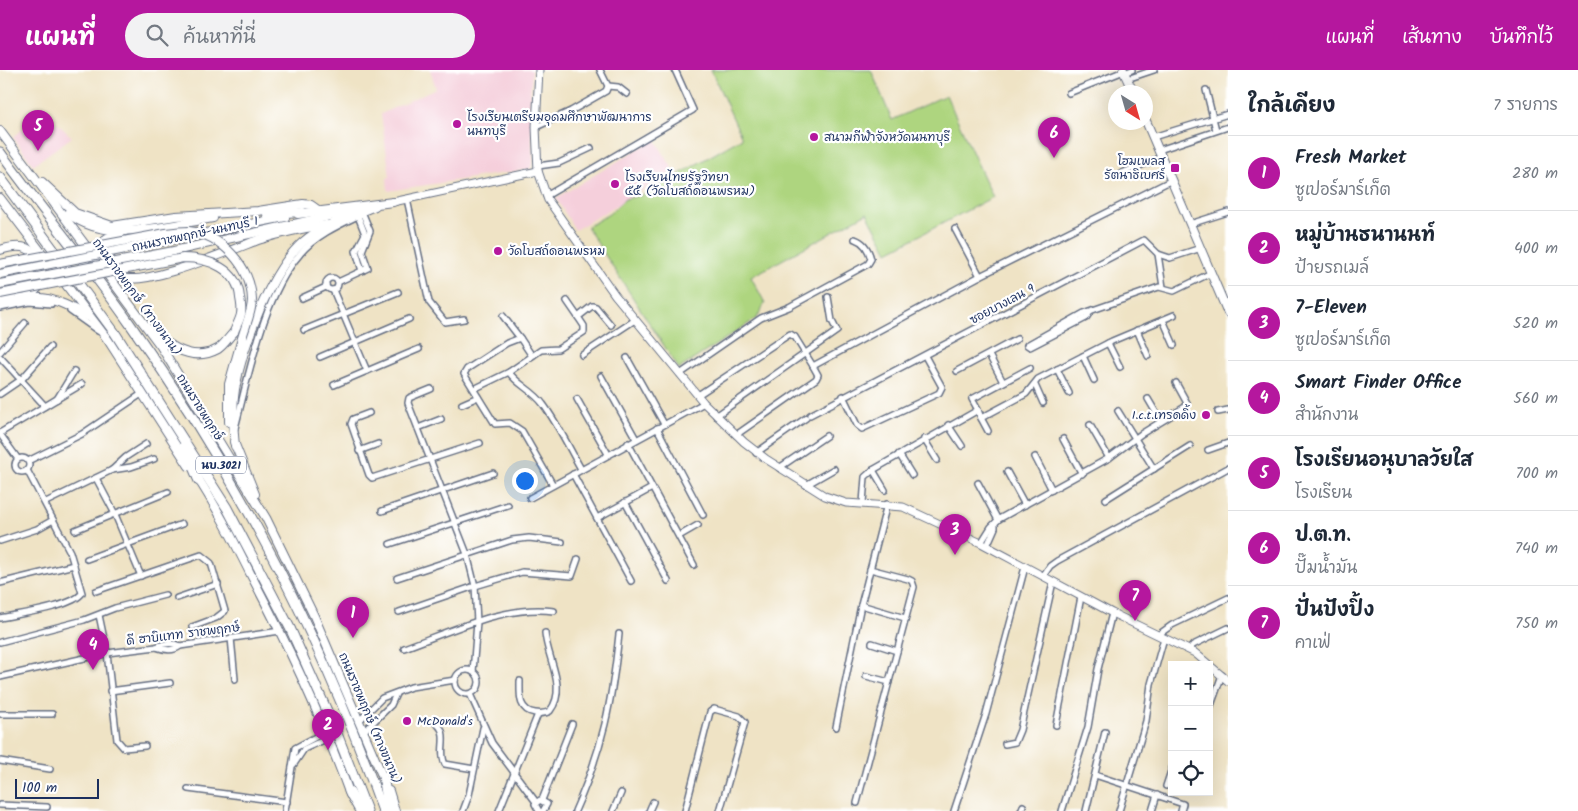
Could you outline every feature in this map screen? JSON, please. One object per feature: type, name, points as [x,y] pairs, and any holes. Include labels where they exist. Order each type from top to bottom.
[{"type":"main road","points":[[1126,72],[1131,85]]},
{"type":"main road","points":[[1150,130],[1228,313]]},
{"type":"main road","name":"ถนนราชพฤกษ์ (ทางขนาน)","points":[[0,131],[168,358],[266,518],[314,616],[360,720],[395,811]]},
{"type":"main road","name":"ถนนราชพฤกษ์","points":[[0,152],[130,323],[234,486],[304,622],[350,725],[383,811]]},
{"type":"main road","points":[[31,172],[75,213],[112,226],[176,216],[258,211],[303,204],[311,205],[318,210]]},
{"type":"main road","name":"นบ.3021","points":[[0,178],[115,333],[228,508],[290,628],[336,731],[367,811]]},
{"type":"main road","points":[[49,197],[75,219],[109,231],[125,231],[231,216],[303,212]]},
{"type":"main road","name":"นบ.3021","points":[[0,198],[103,334],[218,511],[280,631],[327,735],[349,790]]},
{"type":"main road","name":"ถนนราชพฤกษ์-นนทบุรี 1","points":[[0,274],[242,227],[303,212],[393,202]]},
{"type":"main road","name":"ถนนราชพฤกษ์-นนทบุรี 1","points":[[0,284],[174,251],[393,202]]},
{"type":"main road","points":[[125,231],[107,238],[102,244],[119,276],[132,280],[187,267],[288,232],[330,224],[375,206]]},
{"type":"main road","points":[[235,446],[235,389],[250,339],[266,297],[277,274],[290,256],[304,242],[330,224]]},
{"type":"main road","points":[[0,264],[166,233],[190,231],[213,238],[232,253],[245,272],[252,301],[229,384],[227,402],[229,423],[235,446],[266,518]]},
{"type":"main road","points":[[0,250],[17,244],[30,248],[35,254],[40,274],[39,287],[28,297]]},
{"type":"main road","points":[[0,294],[183,258],[199,258],[218,265],[232,276],[240,289],[242,312],[234,332],[219,348],[208,353],[182,352],[165,342],[141,319]]},
{"type":"main road","points":[[0,302],[28,297],[58,300],[91,318]]},
{"type":"main road","points":[[171,417],[199,480]]},
{"type":"main road","points":[[382,776],[389,811]]},
{"type":"main road","points":[[349,790],[358,811]]},
{"type":"street","points":[[539,70],[536,127],[538,169],[546,196],[600,277],[635,320],[704,403],[756,453],[806,486],[836,501],[887,504],[911,510],[984,544],[1081,597],[1189,650],[1204,661]]},
{"type":"street","points":[[600,70],[608,86]]},
{"type":"street","points":[[546,196],[693,110],[675,70]]},
{"type":"street","points":[[1069,92],[1126,72],[1154,70]]},
{"type":"street","points":[[536,127],[606,91],[608,86]]},
{"type":"street","points":[[608,86],[618,87],[627,94]]},
{"type":"street","points":[[1206,90],[1216,130]]},
{"type":"street","points":[[1153,137],[1228,114]]},
{"type":"street","points":[[1122,173],[1216,130],[1228,127]]},
{"type":"street","points":[[538,169],[559,163],[591,148]]},
{"type":"street","name":"ถนนราชพฤกษ์-นนทบุรี 1","points":[[393,202],[538,169]]},
{"type":"street","points":[[813,366],[980,276],[1172,180]]},
{"type":"street","points":[[407,199],[430,304],[445,322],[464,320]]},
{"type":"street","points":[[234,434],[244,384],[273,300],[284,278],[300,254],[332,229],[393,202]]},
{"type":"street","points":[[1190,224],[1228,212]]},
{"type":"street","points":[[333,290],[338,286],[338,282],[368,268],[362,251],[370,231],[361,215]]},
{"type":"street","points":[[361,215],[365,234],[356,251],[362,271]]},
{"type":"street","points":[[955,229],[980,276]]},
{"type":"street","points":[[680,374],[761,318],[789,307],[868,264],[871,259],[869,253],[862,242],[856,239]]},
{"type":"street","name":"ซอยบางเลน 9","points":[[756,453],[808,416],[844,396],[925,356],[1144,240],[1158,254]]},
{"type":"street","points":[[1162,287],[1158,254],[1170,258],[1200,248]]},
{"type":"street","points":[[1090,312],[1086,318],[1030,347],[1027,344],[1084,313],[1162,287],[1174,291],[1212,273]]},
{"type":"street","points":[[326,288],[326,281],[329,278],[335,279],[338,282]]},
{"type":"street","points":[[302,298],[326,288],[333,290]]},
{"type":"street","points":[[333,290],[367,371]]},
{"type":"street","points":[[304,330],[398,292]]},
{"type":"street","points":[[716,416],[838,330],[832,321],[828,297]]},
{"type":"street","points":[[474,389],[509,372],[546,348],[558,349],[584,332],[584,326],[567,301]]},
{"type":"street","points":[[0,308],[30,302],[58,305],[75,313],[103,334]]},
{"type":"street","points":[[578,317],[594,306],[611,326]]},
{"type":"street","points":[[982,418],[1026,394],[1038,379],[1108,343],[1174,315]]},
{"type":"street","points":[[503,316],[532,356]]},
{"type":"street","points":[[320,357],[409,319]]},
{"type":"street","points":[[582,355],[635,320]]},
{"type":"street","points":[[1163,320],[1174,345]]},
{"type":"street","points":[[0,352],[25,323]]},
{"type":"street","points":[[1138,330],[1148,356]]},
{"type":"street","points":[[698,395],[790,334],[813,366],[818,375],[816,379],[736,435]]},
{"type":"street","points":[[520,338],[507,343],[464,371],[465,376],[495,424],[510,423],[522,431],[553,485]]},
{"type":"street","points":[[957,371],[1017,339]]},
{"type":"street","points":[[1108,343],[1120,368]]},
{"type":"street","points":[[0,394],[22,380],[50,346]]},
{"type":"street","points":[[334,385],[419,349]]},
{"type":"street","points":[[989,354],[1003,382]]},
{"type":"street","points":[[844,396],[857,426],[862,429],[939,393],[942,387],[925,356]]},
{"type":"street","points":[[1083,356],[1094,380]]},
{"type":"street","points":[[0,357],[45,406]]},
{"type":"street","points":[[627,358],[664,424]]},
{"type":"street","points":[[988,431],[972,399],[1030,368]]},
{"type":"street","points":[[1057,369],[1069,393]]},
{"type":"street","points":[[57,400],[74,371]]},
{"type":"street","points":[[509,372],[513,379],[526,386],[543,404],[581,469]]},
{"type":"street","points":[[601,376],[636,439]]},
{"type":"street","points":[[984,544],[991,527],[996,522],[1109,458],[1186,405],[1176,383]]},
{"type":"street","points":[[18,459],[0,434],[82,384]]},
{"type":"street","points":[[1035,385],[1043,403]]},
{"type":"street","points":[[431,389],[409,398],[409,407],[467,554],[475,586],[477,622],[473,672]]},
{"type":"street","points":[[18,459],[26,459],[28,461],[82,434],[143,393]]},
{"type":"street","points":[[462,404],[478,397]]},
{"type":"street","points":[[1148,398],[1161,421]]},
{"type":"street","points":[[577,399],[608,454]]},
{"type":"street","points":[[530,498],[704,403]]},
{"type":"street","points":[[863,503],[865,477],[872,470],[948,425],[978,410]]},
{"type":"street","points":[[1218,412],[1228,410]]},
{"type":"street","points":[[1118,411],[1154,469]]},
{"type":"street","points":[[369,413],[351,421],[359,451],[368,475],[372,478],[480,444]]},
{"type":"street","points":[[418,428],[441,419]]},
{"type":"street","points":[[948,425],[962,446]]},
{"type":"street","points":[[1090,425],[1109,458]]},
{"type":"street","points":[[657,428],[703,514]]},
{"type":"street","points":[[779,468],[826,436]]},
{"type":"street","points":[[924,439],[936,460]]},
{"type":"street","points":[[1063,439],[1082,474]]},
{"type":"street","points":[[628,443],[694,564]]},
{"type":"street","points":[[1208,450],[1228,443]]},
{"type":"street","points":[[46,502],[112,470],[126,457],[146,444]]},
{"type":"street","points":[[359,451],[378,444]]},
{"type":"street","points":[[1106,499],[1190,446]]},
{"type":"street","points":[[899,454],[912,475]]},
{"type":"street","points":[[1035,457],[1052,490]]},
{"type":"street","points":[[18,459],[14,466],[16,470],[24,472],[27,470]]},
{"type":"street","points":[[112,470],[131,467],[154,459]]},
{"type":"street","points":[[0,618],[79,598],[82,589],[74,565],[46,502],[27,470],[28,461]]},
{"type":"street","points":[[1043,576],[1050,566],[1057,561],[1228,468]]},
{"type":"street","points":[[806,486],[834,469]]},
{"type":"street","points":[[872,470],[885,490]]},
{"type":"street","points":[[1007,472],[1025,505]]},
{"type":"street","points":[[382,511],[493,474]]},
{"type":"street","points":[[574,474],[631,580]]},
{"type":"street","points":[[96,478],[114,512],[141,576]]},
{"type":"street","points":[[978,483],[996,522]]},
{"type":"street","points":[[597,518],[652,488]]},
{"type":"street","points":[[74,530],[114,512],[168,492]]},
{"type":"street","points":[[624,502],[668,581]]},
{"type":"street","points":[[836,727],[870,569],[887,504]]},
{"type":"street","points":[[390,544],[508,505]]},
{"type":"street","points":[[0,541],[37,529],[53,520]]},
{"type":"street","points":[[87,560],[182,524]]},
{"type":"street","points":[[678,536],[698,525]]},
{"type":"street","points":[[397,578],[512,540],[529,538],[562,542]]},
{"type":"street","points":[[96,592],[201,555],[211,563],[225,610],[216,618],[192,627]]},
{"type":"street","points":[[399,612],[522,572],[572,576],[578,559]]},
{"type":"street","points":[[0,583],[74,565]]},
{"type":"street","points":[[954,811],[986,714],[1025,567]]},
{"type":"street","points":[[857,803],[914,587],[912,581],[870,569]]},
{"type":"street","points":[[1005,744],[1015,742],[1020,730],[1053,582]]},
{"type":"street","points":[[177,598],[218,584]]},
{"type":"street","points":[[0,642],[99,616],[115,608],[165,595]]},
{"type":"street","points":[[1056,725],[1081,597]]},
{"type":"street","points":[[1119,811],[1146,721],[1151,684],[1161,637],[1172,625],[1228,598]]},
{"type":"street","points":[[862,605],[905,618]]},
{"type":"street","points":[[404,648],[477,622],[526,610],[554,611]]},
{"type":"street","points":[[1062,811],[1088,727],[1098,669],[1112,613]]},
{"type":"street","points":[[99,616],[107,653],[117,740],[124,748],[145,746]]},
{"type":"street","points":[[1189,650],[1193,645],[1228,628]]},
{"type":"street","name":"ดี ฮาบิแทท ราชพฤกษ์","points":[[0,677],[107,653],[175,643],[180,646],[280,631]]},
{"type":"street","points":[[520,681],[520,703],[528,712],[538,714],[550,711],[556,699],[556,674],[548,656],[545,633]]},
{"type":"street","points":[[575,811],[597,757],[604,734],[613,685],[619,634]]},
{"type":"street","points":[[231,638],[235,679]]},
{"type":"street","points":[[872,643],[896,651]]},
{"type":"street","points":[[1213,667],[1228,680]]},
{"type":"street","points":[[465,670],[473,672],[477,676],[478,684],[470,694],[459,692],[455,680],[459,673],[465,670]]},
{"type":"street","points":[[1211,706],[1222,674]]},
{"type":"street","points":[[866,676],[888,682]]},
{"type":"street","points":[[360,720],[382,698],[411,687],[455,680]]},
{"type":"street","points":[[110,691],[170,683]]},
{"type":"street","points":[[364,731],[391,705],[396,694]]},
{"type":"street","points":[[470,694],[483,728],[514,775],[539,801],[546,803],[541,811]]},
{"type":"street","points":[[685,811],[710,712],[714,709],[740,716],[745,722],[720,811]]},
{"type":"street","points":[[0,714],[52,714]]},
{"type":"street","points":[[499,811],[538,714]]},
{"type":"street","points":[[433,721],[439,724],[445,739],[443,759],[445,764],[474,769]]},
{"type":"street","points":[[541,811],[539,801],[572,724]]},
{"type":"street","points":[[463,811],[483,728]]},
{"type":"street","points":[[1086,811],[1105,732]]},
{"type":"street","points":[[285,811],[292,766],[304,749],[327,735]]},
{"type":"street","points":[[0,761],[50,769]]},
{"type":"street","points":[[1095,775],[1183,804],[1180,811]]},
{"type":"street","points":[[1166,786],[1168,780]]},
{"type":"street","points":[[188,789],[286,802]]},
{"type":"street","points":[[613,811],[621,793]]},
{"type":"street","points":[[1152,811],[1157,795]]},
{"type":"street","points":[[649,811],[653,802]]},
{"type":"street","points":[[0,805],[47,807]]},
{"type":"shaded area","name":"โรงเรียนเตรียมอุดมศึกษาพัฒนาการ นนทบุรี","points":[[430,70],[532,70],[530,97],[533,162],[530,169],[388,191],[387,178],[390,177],[381,114],[436,88]]},
{"type":"shaded area","points":[[44,112],[72,137],[33,165],[13,137]]},
{"type":"shaded area","name":"โรงเรียนไทยรัฐวิทยา ๕๕ (วัดโบสถ์ดอนพรหม)","points":[[655,139],[674,171],[575,230],[556,198]]},
{"type":"green space","points":[[711,70],[871,70],[892,120],[946,95],[993,197],[888,252],[867,213],[751,277],[765,303],[757,318],[679,369],[587,227],[609,214],[625,199],[643,195],[742,138]]},
{"type":"place","name":"โรงเรียนเตรียมอุดมศึกษาพัฒนาการ นนทบุรี","points":[[457,124]]},
{"type":"place","name":"สนามกีฬาจังหวัดนนทบุรี","points":[[814,137]]},
{"type":"place","name":"โรงเรียนอนุบาลวัยใส","points":[[38,151]]},
{"type":"place","name":"ป.ต.ท.","points":[[1054,158]]},
{"type":"place","name":"โฮมเพลส รัตนาธิเบศร์","points":[[1175,168]]},
{"type":"place","name":"โรงเรียนไทยรัฐวิทยา ๕๕ (วัดโบสถ์ดอนพรหม)","points":[[615,184]]},
{"type":"place","name":"วัดโบสถ์ดอนพรหม","points":[[498,251]]},
{"type":"place","name":"I.c.t.เทรดดิ้ง","points":[[1206,415]]},
{"type":"place","name":"7-Eleven","points":[[955,555]]},
{"type":"place","name":"ปั่นปังปิ้ง","points":[[1135,621]]},
{"type":"place","name":"Fresh Market","points":[[353,638]]},
{"type":"place","name":"Smart Finder Office","points":[[93,670]]},
{"type":"place","name":"McDonald's","points":[[407,721]]},
{"type":"place","name":"หมู่บ้านธนานนท์","points":[[328,750]]}]
